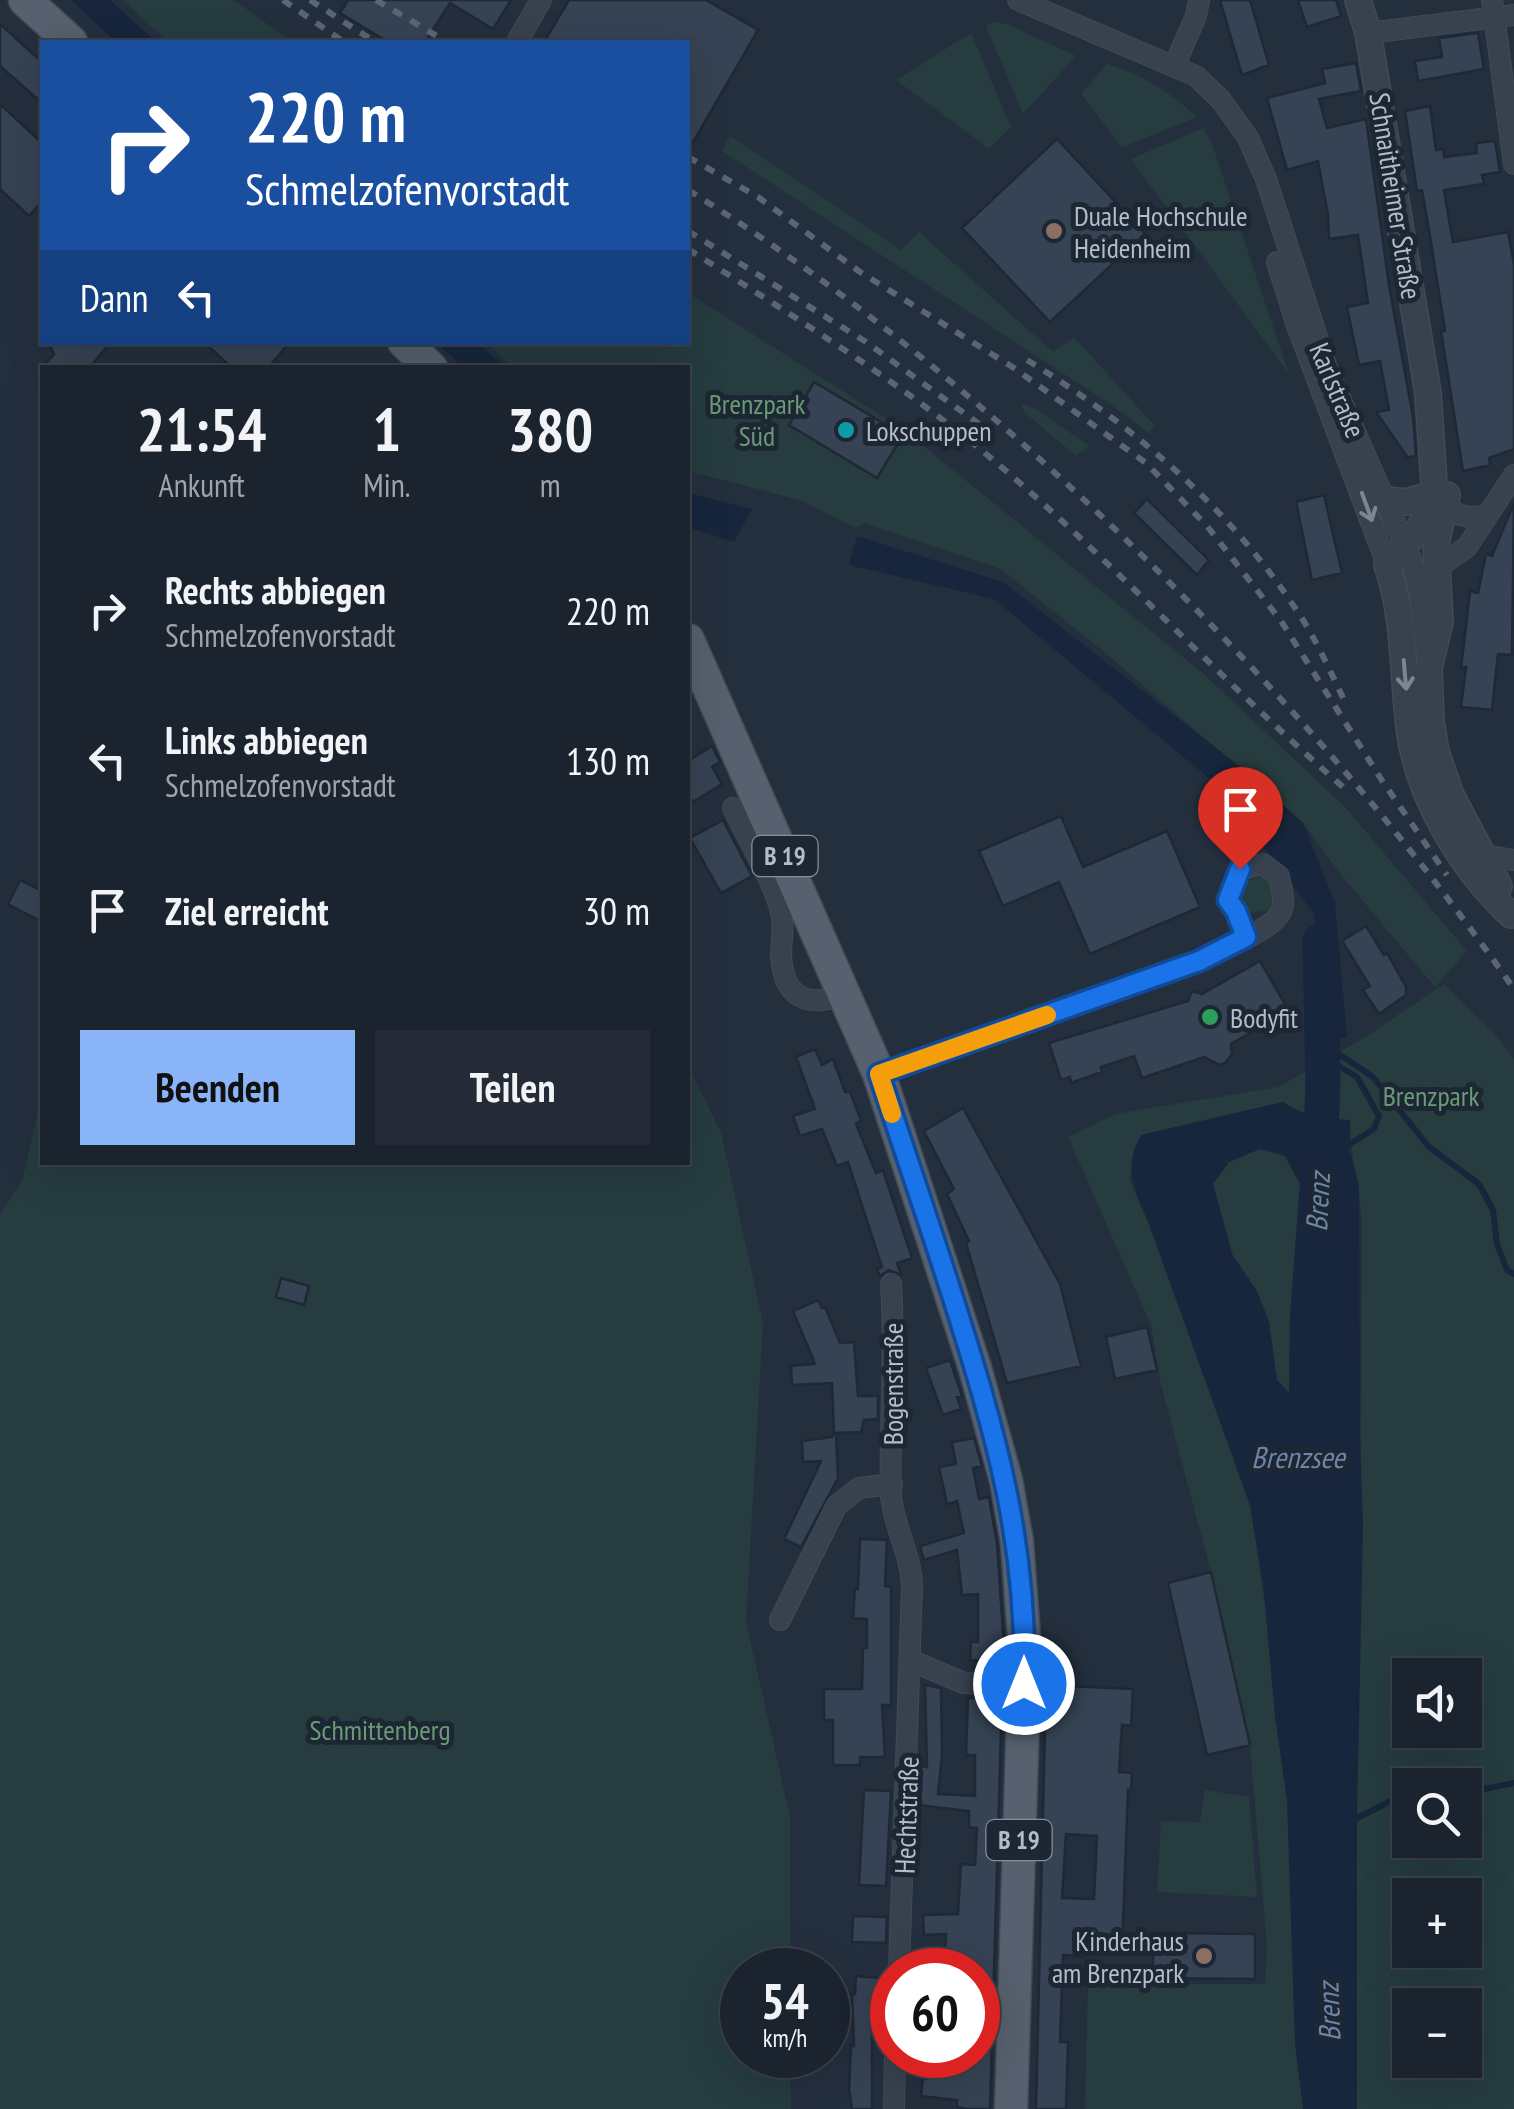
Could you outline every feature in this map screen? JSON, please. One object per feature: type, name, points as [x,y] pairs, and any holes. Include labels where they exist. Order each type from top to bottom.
[{"type":"main road","points":[[25,0],[69,40]]},
{"type":"main road","points":[[407,345],[428,365]]},
{"type":"main road","name":"B 19","points":[[690,644],[879,1074],[975,1368],[1006,1480],[1020,1570],[1024,1684],[1011,2109]]},
{"type":"street","points":[[518,40],[541,0]]},
{"type":"street","name":"Karlstraße","points":[[1018,0],[1175,64],[1205,83],[1232,117],[1257,155],[1320,351],[1406,546],[1417,582]]},
{"type":"street","points":[[1175,64],[1200,0]]},
{"type":"street","name":"Schnaitheimer Straße","points":[[1358,0],[1368,33],[1428,392],[1440,500],[1436,544],[1417,582],[1414,753],[1437,812],[1512,917]]},
{"type":"street","points":[[1368,33],[1500,11],[1514,164]]},
{"type":"street","name":"Karlstraße","points":[[1232,117],[1296,323],[1387,565]]},
{"type":"street","points":[[1417,582],[1467,547],[1514,475]]},
{"type":"street","points":[[1386,500],[1440,500],[1452,512],[1472,518],[1487,515]]},
{"type":"street","name":"Schnaitheimer Straße","points":[[1440,500],[1387,565],[1417,582],[1440,622],[1429,668],[1436,752],[1478,866]]},
{"type":"street","points":[[732,808],[780,908],[783,968],[796,994],[817,1002],[846,994]]},
{"type":"street","points":[[1478,866],[1502,856],[1514,860]]},
{"type":"street","points":[[1246,937],[1228,900],[1240,869],[1262,864],[1280,876],[1283,907],[1276,922]]},
{"type":"street","points":[[879,1074],[1199,961],[1296,912]]},
{"type":"street","name":"Bogenstraße","points":[[890,1284],[894,1361],[892,1507],[912,1567],[912,1661]]},
{"type":"street","name":"Bogenstraße","points":[[780,1620],[837,1505],[859,1488],[892,1484]]},
{"type":"street","points":[[912,1661],[964,1682],[1024,1684]]},
{"type":"street","name":"Hechtstraße","points":[[901,1948],[912,1661]]},
{"type":"street","points":[[894,2109],[895,2078]]},
{"type":"green space","points":[[123,0],[234,0],[289,40],[166,40]]},
{"type":"green space","points":[[994,22],[1007,24],[1076,56],[1023,114],[986,26]]},
{"type":"green space","points":[[971,33],[1011,127],[989,149],[896,80]]},
{"type":"green space","points":[[1107,64],[1155,85],[1197,117],[1122,147],[1081,94]]},
{"type":"green space","points":[[1203,128],[1211,141],[1289,374],[1131,159]]},
{"type":"green space","points":[[730,136],[901,250],[919,232],[1053,352],[1074,337],[1154,425],[1150,434],[722,151]]},
{"type":"green space","name":"Brenzpark Süd","points":[[690,294],[904,430],[1205,675],[1346,808],[1467,951],[1435,987],[1303,823],[1001,569],[864,523],[855,528],[803,501],[690,472],[690,365],[511,365],[488,345],[690,345]]},
{"type":"green space","points":[[1021,403],[1089,446],[1076,456],[1024,412]]},
{"type":"green space","points":[[1269,876],[1273,890],[1271,910],[1249,913],[1236,895],[1250,881]]},
{"type":"green space","name":"Brenzpark","points":[[1444,984],[1496,1035],[1514,1059],[1514,2109],[1085,2109],[1088,1984],[1265,1984],[1267,1947],[1250,1745],[1211,1572],[1161,1385],[1151,1325],[1068,1137],[1115,1114],[1278,1087],[1361,1040]],"holes":[[[1283,1102],[1315,1116],[1350,1120],[1362,1222],[1360,1683],[1275,1716],[1270,1639],[1250,1505],[1129,1178],[1141,1135]]]},
{"type":"green space","name":"Schmittenberg","points":[[690,1069],[721,1133],[763,1323],[746,1621],[790,1817],[790,1948],[720,1948],[720,2078],[790,2078],[791,2109],[0,2109],[0,1214],[22,1182],[40,1101],[40,1165],[690,1165]]},
{"type":"green space","points":[[1261,1148],[1285,1156],[1300,1183],[1290,1317],[1289,1394],[1277,1380],[1269,1322],[1257,1291],[1233,1255],[1213,1184],[1229,1162]]},
{"type":"green space","points":[[1205,1790],[1249,1797],[1257,1897],[1157,1892],[1161,1821],[1200,1822]]},
{"type":"water","points":[[71,0],[110,0],[154,40],[114,40]]},
{"type":"water","points":[[439,345],[480,345],[503,365],[461,365]]},
{"type":"water","points":[[690,494],[752,509],[734,542],[690,528]]},
{"type":"water","points":[[857,536],[1003,582],[1238,765],[1303,823],[1335,903],[1347,1038],[1326,1040],[1314,914],[1218,786],[994,599],[849,565]]},
{"type":"water","name":"Brenzsee","points":[[1283,1102],[1315,1116],[1350,1120],[1350,1152],[1359,1186],[1363,1522],[1357,2109],[1303,2109],[1295,2044],[1287,1801],[1263,1582],[1250,1505],[1135,1190],[1132,1158],[1141,1135]],"holes":[[[1260,1149],[1285,1156],[1300,1184],[1289,1393],[1277,1380],[1269,1322],[1257,1291],[1232,1255],[1213,1184],[1229,1162]]]},
{"type":"building","points":[[348,0],[511,0],[493,29],[450,3],[426,40],[385,40],[340,13]]},
{"type":"building","points":[[569,0],[706,0],[758,30],[690,148],[690,40],[545,40]]},
{"type":"building","points":[[1220,0],[1250,0],[1269,65],[1242,75]]},
{"type":"building","points":[[1298,0],[1336,0],[1341,16],[1307,27]]},
{"type":"building","points":[[0,24],[40,60],[40,101],[0,66]]},
{"type":"building","points":[[1478,33],[1484,69],[1418,81],[1415,61],[1442,57],[1439,38]]},
{"type":"building","points":[[1356,63],[1361,91],[1319,99],[1327,128],[1366,119],[1389,285],[1413,417],[1416,455],[1408,458],[1376,412],[1389,410],[1380,361],[1359,365],[1347,307],[1368,303],[1358,235],[1329,239],[1318,161],[1287,170],[1267,98],[1325,83],[1322,69]]},
{"type":"building","points":[[0,104],[40,141],[40,203],[29,216],[0,189]]},
{"type":"building","points":[[1430,106],[1436,150],[1443,149],[1444,157],[1477,153],[1476,143],[1495,141],[1500,172],[1482,175],[1484,184],[1444,190],[1453,242],[1508,232],[1514,264],[1514,449],[1489,458],[1490,465],[1463,471],[1430,236],[1422,190],[1417,191],[1405,111]]},
{"type":"building","name":"Duale Hochschule Heidenheim","points":[[1057,139],[1145,234],[1050,322],[962,228]]},
{"type":"building","points":[[50,345],[108,345],[92,365],[45,365],[54,354]]},
{"type":"building","points":[[207,345],[287,345],[271,365],[229,365]]},
{"type":"building","name":"Lokschuppen","points":[[814,382],[903,435],[877,478],[789,425]]},
{"type":"building","points":[[1324,495],[1342,573],[1312,580],[1296,502]]},
{"type":"building","points":[[1147,499],[1209,560],[1197,575],[1134,513]]},
{"type":"building","points":[[1514,503],[1512,655],[1498,654],[1492,710],[1461,707],[1466,667],[1461,668],[1470,591],[1478,593],[1486,554],[1492,556]]},
{"type":"building","points":[[712,746],[720,762],[712,767],[722,784],[693,802],[690,797],[690,760]]},
{"type":"building","points":[[1061,816],[1083,867],[1167,831],[1200,907],[1090,954],[1059,882],[1003,906],[979,851]]},
{"type":"building","points":[[723,820],[752,876],[721,893],[690,838]]},
{"type":"building","points":[[20,880],[40,890],[40,921],[8,904]]},
{"type":"building","points":[[1366,926],[1406,987],[1406,995],[1379,1014],[1363,990],[1370,986],[1342,941]]},
{"type":"building","name":"Bodyfit","points":[[1260,961],[1289,1011],[1231,1044],[1232,1054],[1225,1063],[1220,1065],[1204,1057],[1142,1078],[1134,1056],[1071,1083],[1070,1077],[1061,1080],[1049,1043],[1188,1001],[1192,991],[1202,994]]},
{"type":"building","points":[[815,1049],[822,1065],[833,1059],[861,1120],[856,1124],[876,1173],[883,1170],[912,1258],[897,1263],[901,1275],[889,1270],[880,1276],[877,1269],[882,1267],[848,1162],[837,1166],[822,1129],[800,1136],[793,1116],[815,1109],[796,1057]]},
{"type":"building","points":[[963,1108],[1060,1284],[1081,1366],[1007,1383],[966,1243],[969,1241],[947,1194],[954,1189],[924,1131]]},
{"type":"building","points":[[281,1278],[309,1286],[304,1305],[276,1297]]},
{"type":"building","points":[[818,1300],[825,1307],[840,1343],[854,1342],[858,1396],[878,1396],[878,1419],[864,1420],[861,1432],[836,1433],[838,1478],[801,1547],[784,1539],[821,1461],[803,1462],[802,1441],[832,1437],[834,1433],[832,1383],[792,1385],[791,1366],[815,1364],[793,1311]]},
{"type":"building","points":[[1147,1327],[1157,1370],[1115,1379],[1106,1337]]},
{"type":"building","points":[[950,1360],[962,1396],[957,1397],[961,1409],[943,1415],[926,1368]]},
{"type":"building","points":[[974,1438],[982,1466],[973,1468],[979,1499],[989,1497],[997,1544],[1005,1661],[970,1660],[971,1642],[978,1642],[978,1594],[962,1595],[957,1550],[924,1560],[920,1546],[964,1533],[957,1501],[947,1504],[939,1467],[956,1464],[952,1442]]},
{"type":"building","points":[[860,1539],[887,1540],[885,1586],[891,1587],[891,1705],[882,1705],[885,1757],[860,1757],[860,1765],[833,1765],[833,1720],[824,1720],[824,1689],[862,1689],[863,1648],[867,1648],[867,1619],[853,1618]]},
{"type":"building","points":[[1211,1572],[1250,1745],[1207,1755],[1168,1583]]},
{"type":"building","points":[[925,1685],[941,1688],[938,1794],[975,1796],[975,1755],[966,1755],[968,1698],[1002,1697],[995,1948],[945,1948],[946,1934],[924,1935],[923,1915],[958,1914],[961,1864],[975,1865],[977,1828],[969,1827],[969,1811],[918,1805],[920,1766],[927,1767]]},
{"type":"building","points":[[1046,1685],[1133,1689],[1131,1726],[1122,1725],[1119,1772],[1132,1773],[1128,1790],[1122,1948],[1084,1947],[1083,1957],[1063,1955],[1060,2042],[1068,2042],[1066,2109],[1036,2109]],"holes":[[[1066,1834],[1097,1836],[1094,1899],[1062,1898]]]},
{"type":"building","points":[[864,1790],[891,1791],[886,1886],[859,1885]]},
{"type":"building","points":[[853,1916],[887,1917],[886,1943],[852,1942]]},
{"type":"building","name":"Kinderhaus am Brenzpark","points":[[1153,1933],[1255,1934],[1255,1979],[1153,1978]]},
{"type":"building","points":[[856,1976],[870,1977],[872,2109],[852,2109],[849,2089]]},
{"type":"building","points":[[923,2078],[991,2078],[990,2109],[957,2107],[957,2100],[921,2096]]},
{"type":"waterway","name":"Brenz","points":[[1320,941],[1320,1164]]},
{"type":"waterway","points":[[1321,1042],[1373,1077],[1429,1147],[1479,1184],[1493,1210],[1497,1244],[1507,1270],[1514,1274]]},
{"type":"waterway","points":[[1322,1056],[1357,1077],[1379,1116],[1374,1129],[1346,1143]]},
{"type":"waterway","points":[[1482,1790],[1514,1783]]},
{"type":"waterway","points":[[1353,1820],[1392,1800]]},
{"type":"railway","points":[[283,0],[341,40]]},
{"type":"railway","points":[[310,0],[372,40]]},
{"type":"railway","points":[[376,0],[444,40]]},
{"type":"railway","points":[[690,158],[758,197],[860,272],[1014,368],[1146,463],[1207,526],[1281,621],[1447,875]]},
{"type":"railway","points":[[690,191],[796,262],[900,340],[1001,424],[1154,567],[1318,740],[1419,862],[1514,989]]},
{"type":"railway","points":[[690,232],[866,342],[986,429]]},
{"type":"railway","points":[[690,250],[850,354],[968,439],[1048,508],[1343,787]]},
{"type":"railway","points":[[1027,360],[1142,441],[1211,504],[1272,575],[1299,614],[1345,702]]},
{"type":"slow traffic","points":[[892,1114],[879,1074],[1047,1015]]},
{"type":"place","name":"Duale Hochschule Heidenheim","points":[[1054,231]]},
{"type":"place","name":"Lokschuppen","points":[[846,430]]},
{"type":"place","name":"Bodyfit","points":[[1210,1017]]},
{"type":"place","name":"Kinderhaus am Brenzpark","points":[[1204,1956]]},
{"type":"route","points":[[1024,1684],[1020,1570],[1006,1480],[932,1230],[879,1074],[1199,961],[1246,937],[1228,900],[1240,869]]}]
